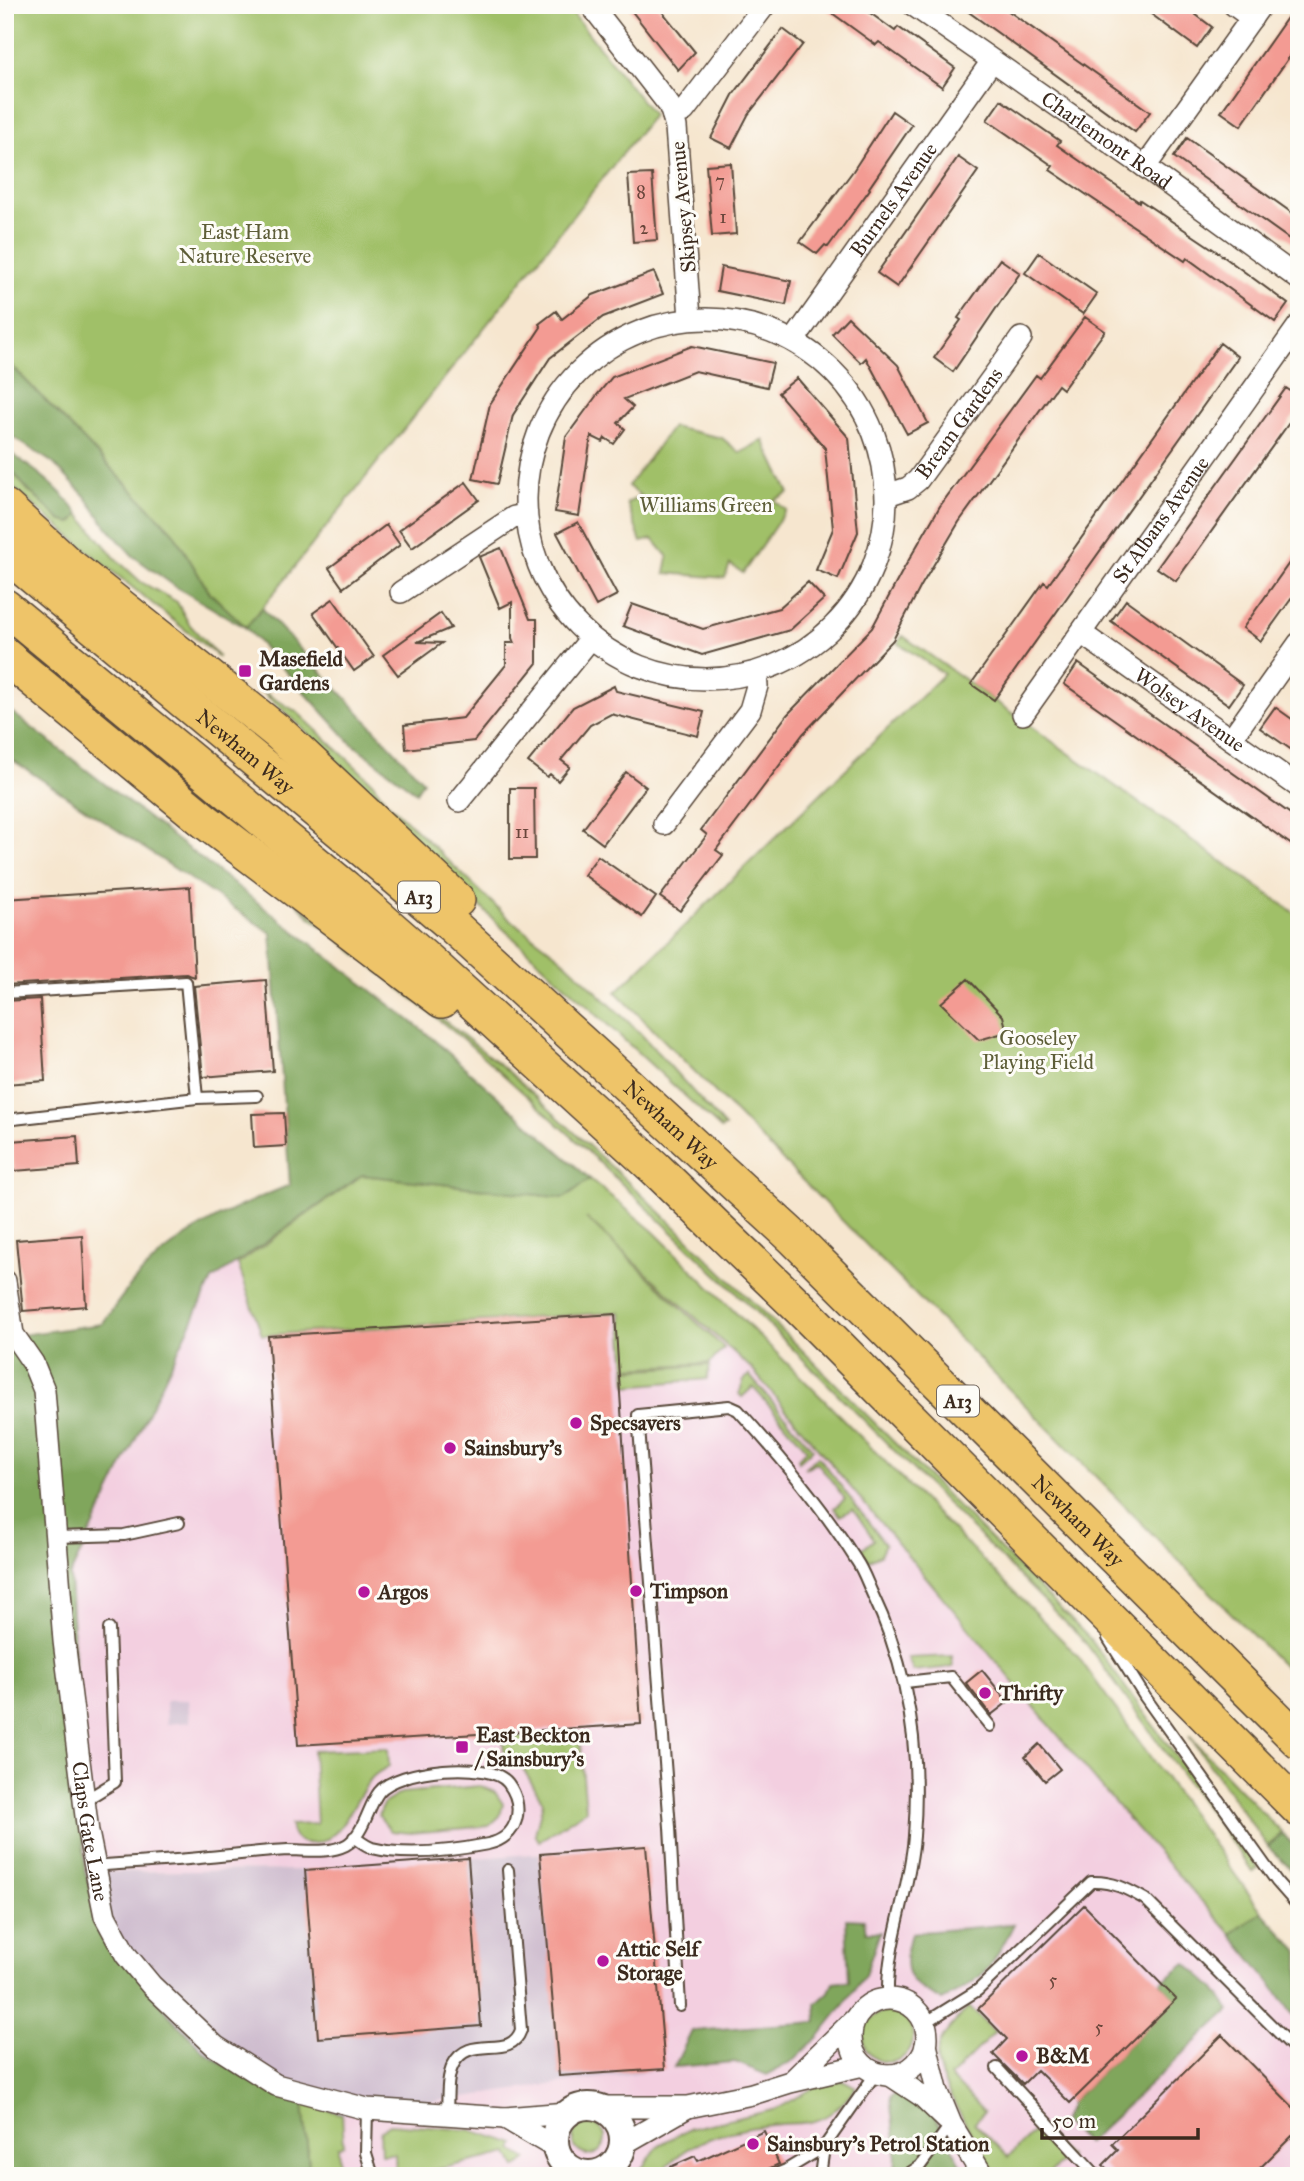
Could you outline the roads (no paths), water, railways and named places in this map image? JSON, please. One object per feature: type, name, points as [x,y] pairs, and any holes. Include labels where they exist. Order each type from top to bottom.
[{"type":"highway","name":"A13","points":[[5,507],[67,564],[279,733],[502,945],[560,1007],[610,1069]]},
{"type":"highway","name":"Newham Way","points":[[5,553],[224,732],[452,925],[793,1237],[1299,1741]]},
{"type":"highway","name":"Newham Way","points":[[5,607],[197,764],[425,958],[582,1100],[739,1248],[1299,1809]]},
{"type":"highway","name":"A13","points":[[5,656],[205,821],[448,1005],[582,1100]]},
{"type":"street","points":[[592,5],[669,105],[673,116]]},
{"type":"street","name":"Skipsey Avenue","points":[[690,318],[673,116],[684,111],[765,5]]},
{"type":"street","name":"Charlemont Road","points":[[913,5],[1145,167],[1299,279]]},
{"type":"street","points":[[1145,167],[1257,12],[1234,5]]},
{"type":"street","name":"Burnels Avenue","points":[[794,341],[992,61]]},
{"type":"street","points":[[690,318],[726,318],[761,326],[794,341],[829,365],[853,393],[871,424],[883,459],[887,495],[884,534],[872,572],[852,606],[825,635],[793,658],[757,673],[722,679],[687,679],[642,667],[620,657],[591,638],[566,612],[547,583],[533,550],[526,515],[527,474],[537,435],[556,399],[582,368],[614,343],[651,326],[690,318]]},
{"type":"street","name":"St Albans Avenue","points":[[1023,714],[1299,325]]},
{"type":"street","name":"Bream Gardens","points":[[887,495],[908,488],[918,480],[1021,338]]},
{"type":"street","points":[[401,592],[514,517],[526,515]]},
{"type":"street","name":"Wolsey Avenue","points":[[1082,633],[1299,787]]},
{"type":"street","points":[[459,801],[591,638]]},
{"type":"street","points":[[1231,739],[1299,643]]},
{"type":"street","points":[[664,824],[750,710],[757,686],[757,673]]},
{"type":"street","name":"Claps Gate Lane","points":[[5,1281],[13,1334],[33,1363],[44,1390],[64,1640],[93,1866],[105,1916],[126,1955],[184,2020],[215,2046],[276,2085],[367,2109],[447,2115],[505,2118],[567,2113],[588,2106],[599,2107]]},
{"type":"street","points":[[790,2082],[867,2004],[888,1998],[904,2001],[916,2010],[925,2023],[926,2045],[937,2090],[951,2124],[983,2176]]},
{"type":"street","points":[[853,2020],[850,2042],[853,2052],[876,2071],[922,2096],[951,2124]]},
{"type":"street","points":[[599,2107],[688,2107],[752,2094],[790,2082],[876,2071],[903,2073],[915,2065],[926,2045]]},
{"type":"street","points":[[599,2107],[617,2121],[622,2131],[614,2162]]},
{"type":"street","points":[[614,2162],[688,2107]]},
{"type":"street","points":[[565,2163],[555,2135],[559,2123],[567,2113]]},
{"type":"street","name":"Claps Gate Lane","points":[[505,2118],[578,2172],[601,2172],[614,2162]]},
{"type":"lane","points":[[5,993],[186,982],[197,1098]]},
{"type":"lane","points":[[5,1120],[197,1098],[257,1096]]},
{"type":"lane","points":[[680,2006],[670,1827],[638,1415],[729,1406],[738,1410],[792,1471],[858,1562],[887,1625],[905,1682],[914,1732],[917,1782],[914,1838],[890,1960],[888,1998]]},
{"type":"lane","points":[[56,1537],[124,1535],[178,1523]]},
{"type":"lane","name":"Newham Way","points":[[1074,1584],[1145,1697],[1277,1882],[1299,1907]]},
{"type":"lane","points":[[84,1801],[115,1782],[109,1629]]},
{"type":"lane","points":[[905,1682],[951,1677],[990,1726]]},
{"type":"lane","points":[[93,1866],[289,1850],[325,1850],[346,1844],[354,1837],[380,1791],[392,1780],[414,1774],[468,1769],[491,1771],[507,1782],[515,1798],[517,1815],[512,1832],[497,1842],[452,1849],[404,1852],[369,1848],[354,1837]]},
{"type":"lane","points":[[447,2115],[450,2076],[453,2064],[460,2055],[467,2051],[510,2045],[518,2040],[521,2030],[508,1870]]},
{"type":"lane","points":[[925,2023],[978,1990],[1091,1882],[1102,1882],[1121,1885],[1145,1899],[1299,2053]]},
{"type":"lane","points":[[996,2068],[1097,2176]]},
{"type":"lane","points":[[772,2176],[824,2147],[876,2071]]},
{"type":"lane","points":[[367,2109],[366,2153],[373,2176]]},
{"type":"lane","points":[[905,2176],[920,2166],[951,2124]]},
{"type":"lane","points":[[820,2176],[824,2147]]},
{"type":"place","name":"Masefield Gardens","points":[[245,671]]},
{"type":"place","name":"Specsavers","points":[[576,1423]]},
{"type":"place","name":"Sainsbury's","points":[[450,1448]]},
{"type":"place","name":"Timpson","points":[[636,1591]]},
{"type":"place","name":"Argos","points":[[364,1592]]},
{"type":"place","name":"Thrifty","points":[[985,1693]]},
{"type":"place","name":"East Beckton / Sainsbury's","points":[[462,1747]]},
{"type":"place","name":"Attic Self Storage","points":[[603,1961]]},
{"type":"place","name":"B&M","points":[[1022,2056]]},
{"type":"place","name":"Sainsbury's Petrol Station","points":[[753,2144]]},
{"type":"park label","name":"East Ham Nature Reserve","points":[[245,244]]},
{"type":"park label","name":"Williams Green","points":[[706,505]]},
{"type":"park label","name":"Gooseley Playing Field","points":[[1038,1050]]}]
